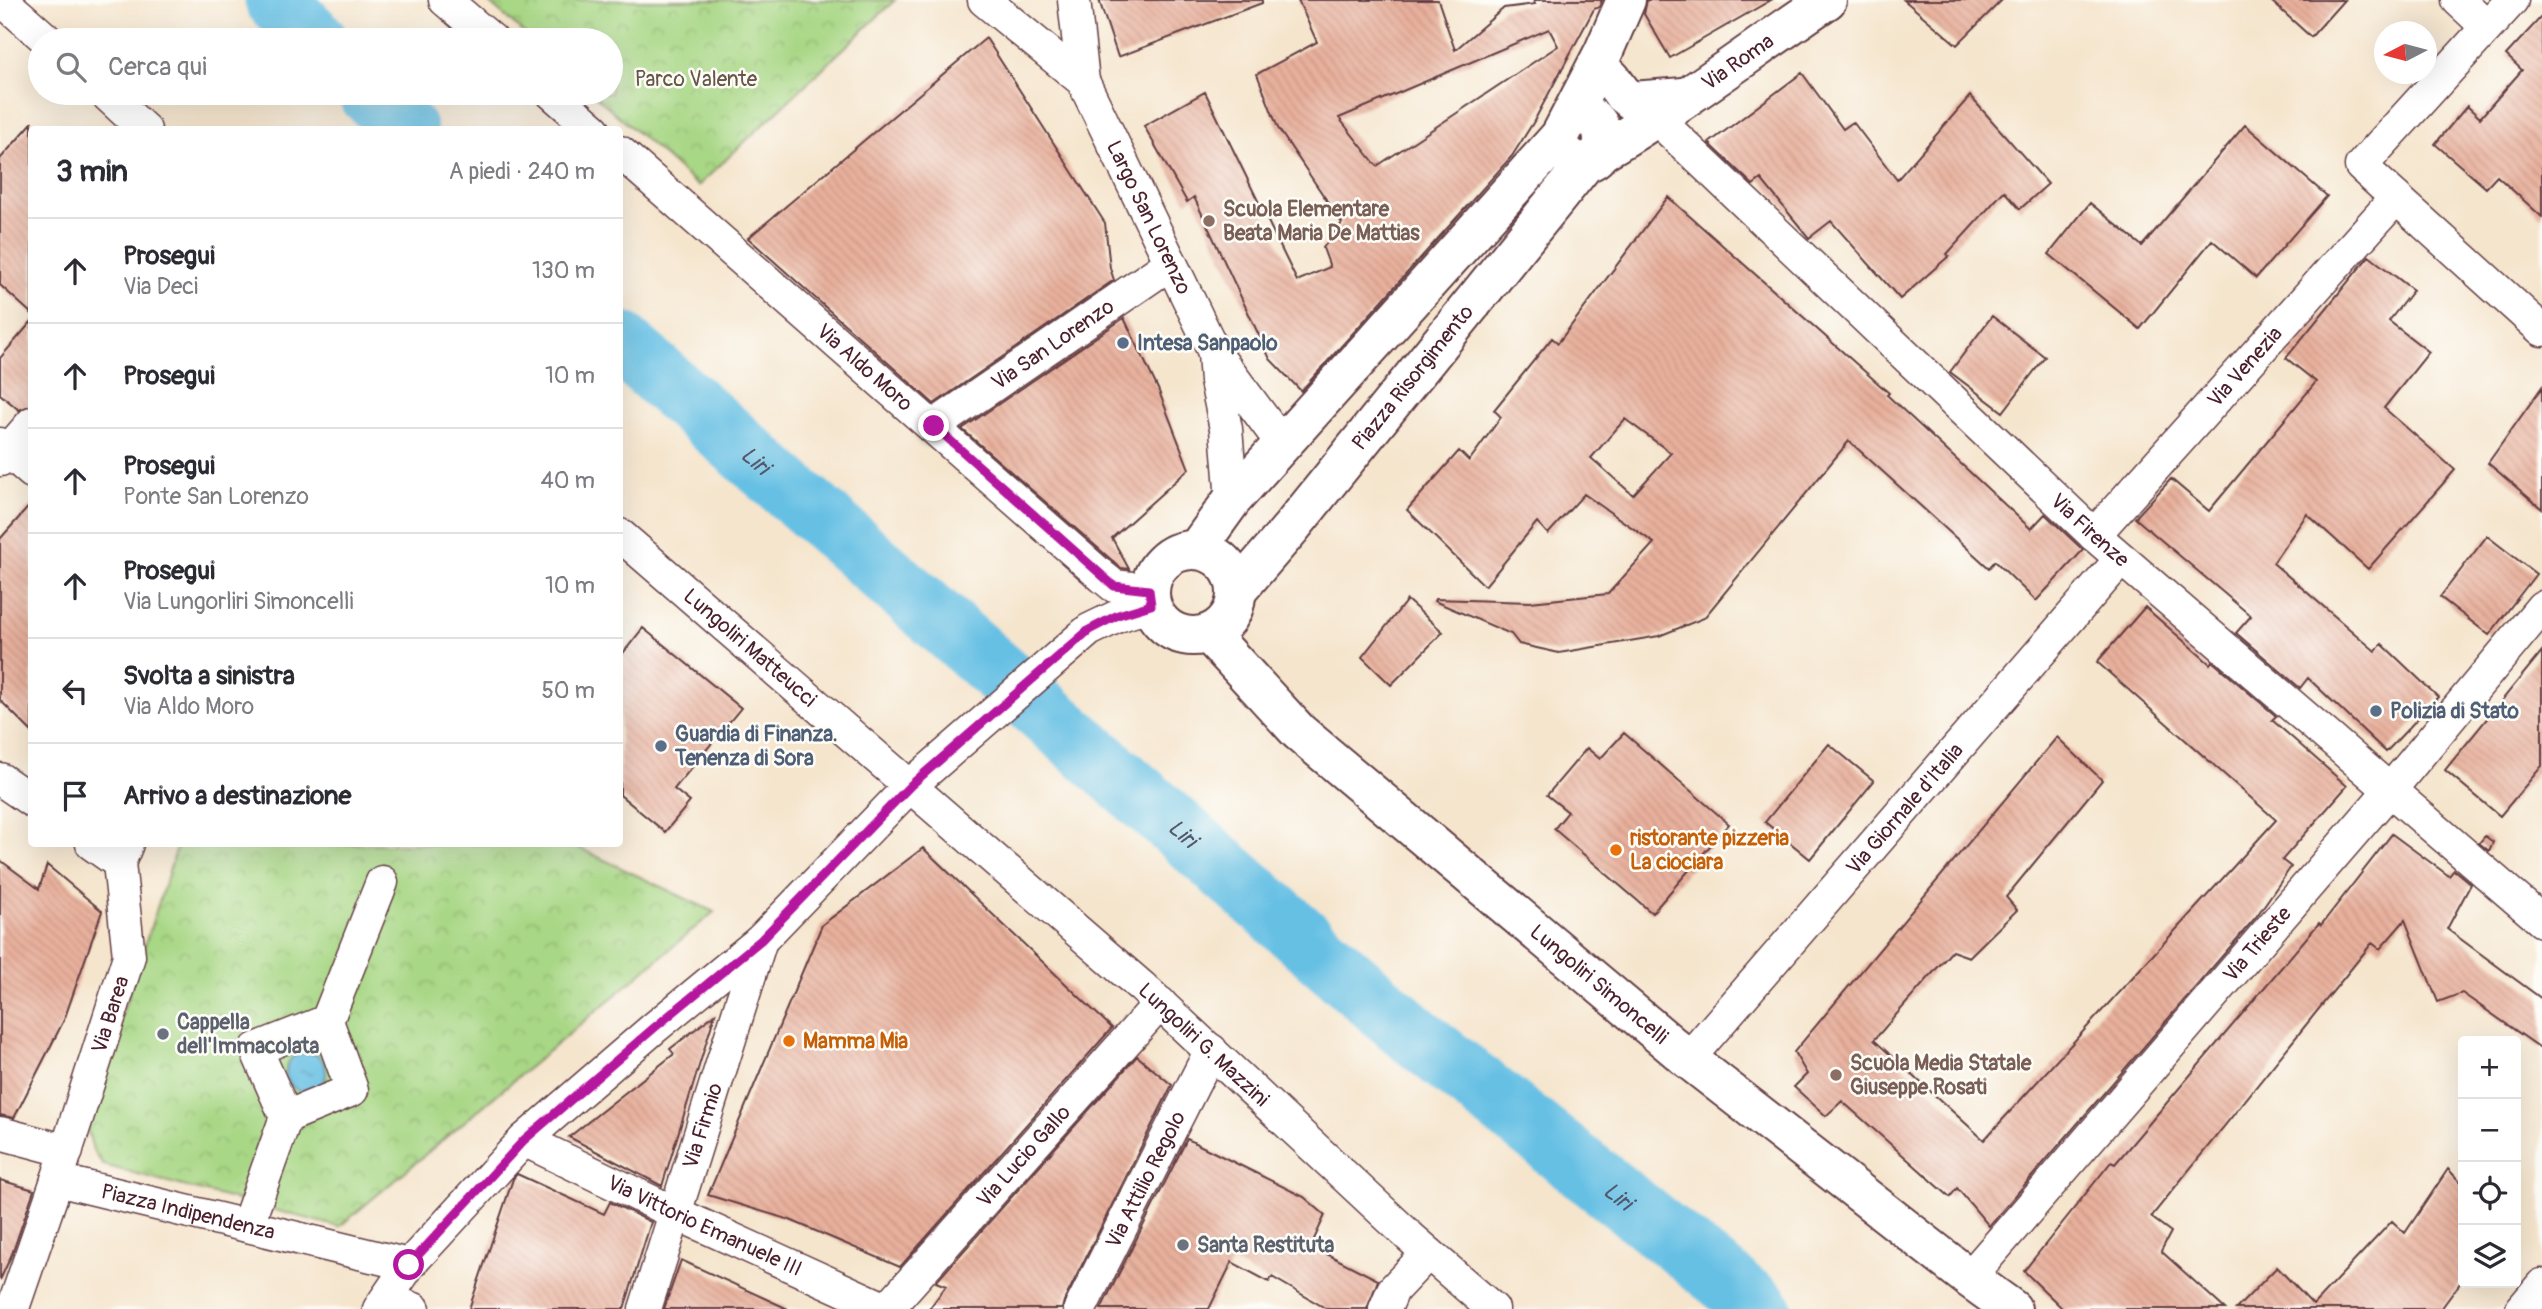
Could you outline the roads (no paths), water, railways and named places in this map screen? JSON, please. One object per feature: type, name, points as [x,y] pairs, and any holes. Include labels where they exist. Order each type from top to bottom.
[{"type":"main road","points":[[1196,550],[1232,500],[1283,445],[1582,138],[1611,78],[1627,0]]},
{"type":"main road","points":[[1582,138],[1603,53],[1627,0]]},
{"type":"main road","name":"Via Roma","points":[[1670,108],[1826,0]]},
{"type":"main road","points":[[1611,78],[1632,101],[1670,108]]},
{"type":"main road","points":[[1582,138],[1670,108]]},
{"type":"main road","name":"Piazza Risorgimento","points":[[1236,592],[1291,528],[1582,138]]},
{"type":"main road","points":[[1283,445],[1297,485],[1291,528]]},
{"type":"main road","points":[[1196,550],[1208,552],[1220,559],[1234,579],[1236,592],[1229,617],[1209,634],[1197,637],[1173,632],[1156,616],[1150,598],[1152,576],[1159,565],[1169,556],[1196,550]]},
{"type":"main road","name":"Lungoliri Simoncelli","points":[[1209,634],[1299,732],[1688,1059],[2012,1309]]},
{"type":"street","points":[[2,0],[34,28]]},
{"type":"street","points":[[445,0],[478,28]]},
{"type":"street","points":[[984,0],[1083,81]]},
{"type":"street","points":[[1074,0],[1083,81]]},
{"type":"street","points":[[2458,0],[2487,27]]},
{"type":"street","points":[[2512,0],[2361,166],[2542,330]]},
{"type":"street","name":"Largo San Lorenzo","points":[[1083,81],[1214,352],[1283,445]]},
{"type":"street","points":[[118,105],[141,126]]},
{"type":"street","points":[[566,105],[589,126]]},
{"type":"street","name":"Via Firenze","points":[[1670,108],[2094,535],[2542,921]]},
{"type":"street","name":"Via Aldo Moro","points":[[623,155],[1114,586],[1150,598]]},
{"type":"street","name":"Via Venezia","points":[[2094,535],[2396,198]]},
{"type":"street","name":"Via San Lorenzo","points":[[934,426],[1171,263]]},
{"type":"street","name":"Largo San Lorenzo","points":[[1214,352],[1216,381],[1226,429],[1232,500]]},
{"type":"street","points":[[28,428],[3,452],[28,469]]},
{"type":"street","name":"Lungoliri Matteucci","points":[[623,538],[911,785]]},
{"type":"street","name":"Via Giornale d'Italia","points":[[1688,1059],[2120,559]]},
{"type":"street","points":[[393,1306],[409,1265],[524,1140],[761,940],[911,785],[1089,630],[1150,598]]},
{"type":"street","name":"Via Trieste","points":[[1969,1278],[2390,790],[2542,607]]},
{"type":"street","points":[[0,779],[28,798]]},
{"type":"street","name":"Lungoliri G. Mazzini","points":[[911,785],[1160,1003],[1428,1253],[1493,1309]]},
{"type":"street","points":[[102,847],[123,853]]},
{"type":"street","name":"Via Barea","points":[[57,1180],[129,956],[123,853]]},
{"type":"street","points":[[286,1116],[352,1090],[327,1021],[382,882]]},
{"type":"street","name":"Via Firmio","points":[[645,1309],[761,940]]},
{"type":"street","name":"Via Lucio Gallo","points":[[886,1309],[1160,1003]]},
{"type":"street","points":[[247,1226],[286,1116],[256,1049],[327,1021]]},
{"type":"street","name":"Via Attilio Regolo","points":[[1080,1309],[1211,1051]]},
{"type":"street","points":[[0,1133],[67,1151]]},
{"type":"street","name":"Via Vittorio Emanuele III","points":[[524,1140],[675,1213],[886,1309]]},
{"type":"street","points":[[10,1305],[57,1180]]},
{"type":"street","name":"Piazza Indipendenza","points":[[57,1180],[409,1265]]},
{"type":"street","points":[[1385,1309],[1393,1290],[1428,1253]]},
{"type":"street","points":[[2522,1309],[2542,1285]]},
{"type":"water","points":[[306,1052],[320,1058],[326,1072],[320,1086],[306,1092],[292,1086],[286,1072],[292,1058]]},
{"type":"waterway","name":"Liri","points":[[276,0],[304,28]]},
{"type":"waterway","name":"Liri","points":[[381,105],[402,126]]},
{"type":"waterway","name":"Liri","points":[[623,345],[1414,1035],[1761,1309]]},
{"type":"place","name":"Scuola Elementare Beata Maria De Mattias","points":[[1209,221]]},
{"type":"place","name":"Intesa Sanpaolo","points":[[1123,343]]},
{"type":"place","name":"Polizia di Stato","points":[[2376,711]]},
{"type":"place","name":"Guardia di Finanza. Tenenza di Sora","points":[[661,746]]},
{"type":"place","name":"ristorante pizzeria La ciociara","points":[[1616,850]]},
{"type":"place","name":"Cappella dell'Immacolata","points":[[163,1034]]},
{"type":"place","name":"Mamma Mia","points":[[789,1041]]},
{"type":"place","name":"Scuola Media Statale Giuseppe Rosati","points":[[1836,1075]]},
{"type":"place","name":"Santa Restituta","points":[[1183,1245]]},
{"type":"park label","name":"Parco Valente","points":[[696,79]]}]
